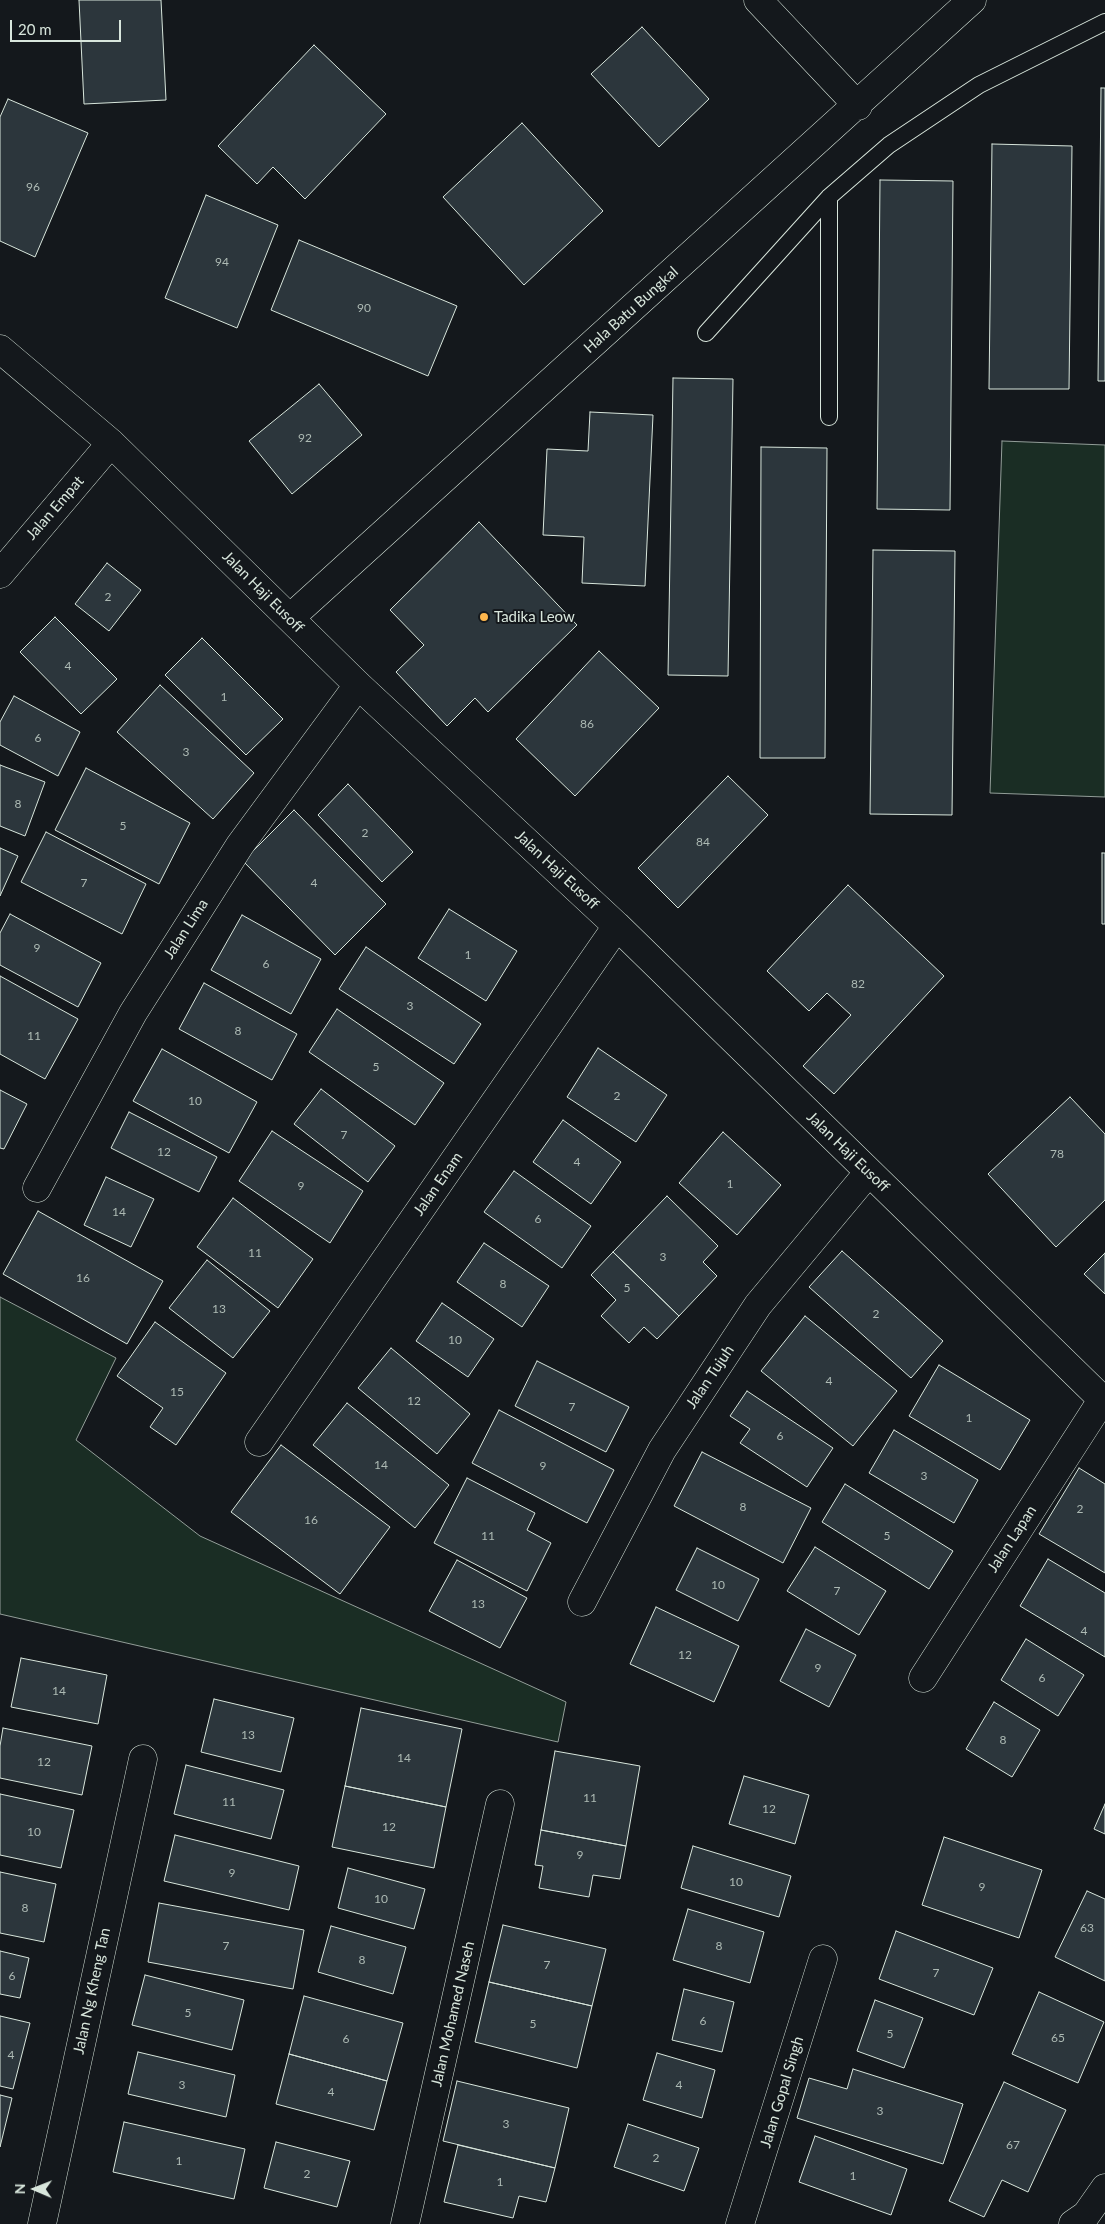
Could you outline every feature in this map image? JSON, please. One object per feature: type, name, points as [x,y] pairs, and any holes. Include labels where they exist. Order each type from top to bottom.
[{"type":"street","points":[[758,0],[858,106]]},
{"type":"street","name":"Hala Batu Bungkal","points":[[290,618],[858,106],[972,0]]},
{"type":"street","name":"Jalan Haji Eusoff","points":[[0,350],[111,443],[358,685],[617,926],[1103,1401]]},
{"type":"street","name":"Jalan Empat","points":[[0,574],[111,443]]},
{"type":"street","name":"Jalan Lima","points":[[38,1188],[132,1013],[240,845],[358,685]]},
{"type":"street","name":"Jalan Enam","points":[[259,1442],[617,926]]},
{"type":"street","name":"Jalan Tujuh","points":[[582,1602],[662,1450],[747,1322],[758,1306],[868,1173]]},
{"type":"street","name":"Jalan Lapan","points":[[923,1678],[1103,1401]]},
{"type":"street","name":"Jalan Ng Kheng Tan","points":[[42,2224],[143,1759]]},
{"type":"street","name":"Jalan Mohamed Naseh","points":[[405,2224],[500,1804]]},
{"type":"street","name":"Jalan Gopal Singh","points":[[740,2224],[823,1959]]},
{"type":"street","points":[[1073,2224],[1086,2215],[1105,2188]]},
{"type":"lane","points":[[706,332],[829,197],[889,145],[979,85],[1105,22]]},
{"type":"lane","points":[[829,197],[829,417]]},
{"type":"green space","points":[[1002,441],[1105,445],[1105,797],[990,793]]},
{"type":"green space","points":[[0,1297],[116,1358],[76,1440],[200,1536],[566,1702],[558,1742],[0,1614]]},
{"type":"building","points":[[79,0],[161,0],[166,100],[84,104]]},
{"type":"building","points":[[642,27],[709,99],[659,147],[591,74]]},
{"type":"building","points":[[314,45],[386,114],[305,199],[273,167],[257,184],[218,146]]},
{"type":"building","points":[[1101,88],[1105,88],[1105,381],[1098,381]]},
{"type":"building","points":[[8,99],[88,133],[35,257],[0,241],[0,117]]},
{"type":"building","points":[[522,123],[603,211],[524,285],[443,197]]},
{"type":"building","points":[[992,144],[1072,146],[1069,389],[989,389]]},
{"type":"building","points":[[880,180],[953,181],[950,510],[877,509]]},
{"type":"building","points":[[206,195],[278,225],[237,328],[165,298]]},
{"type":"building","points":[[299,240],[457,306],[428,376],[271,310]]},
{"type":"building","points":[[673,378],[733,379],[728,676],[668,675]]},
{"type":"building","points":[[319,384],[362,435],[292,494],[249,441]]},
{"type":"building","points":[[590,412],[653,415],[645,586],[582,583],[584,537],[543,535],[547,449],[588,451]]},
{"type":"building","points":[[761,447],[827,448],[825,758],[760,758]]},
{"type":"building","name":"Tadika Leow","points":[[479,522],[577,625],[488,712],[475,698],[447,726],[396,672],[424,645],[390,610]]},
{"type":"building","points":[[873,550],[955,551],[952,815],[870,814]]},
{"type":"building","points":[[107,563],[141,590],[109,631],[75,604]]},
{"type":"building","points":[[55,617],[117,679],[81,714],[20,652]]},
{"type":"building","points":[[202,638],[283,719],[246,755],[165,675]]},
{"type":"building","points":[[599,651],[659,708],[575,796],[516,739]]},
{"type":"building","points":[[160,685],[254,773],[213,819],[117,732]]},
{"type":"building","points":[[14,696],[80,732],[58,776],[0,745],[0,722]]},
{"type":"building","points":[[0,765],[45,782],[25,836],[0,826]]},
{"type":"building","points":[[86,768],[190,823],[159,884],[55,830]]},
{"type":"building","points":[[728,776],[768,815],[678,908],[638,868]]},
{"type":"building","points":[[348,784],[413,852],[382,882],[318,815]]},
{"type":"building","points":[[294,810],[386,904],[335,955],[243,861]]},
{"type":"building","points":[[46,832],[146,884],[122,934],[21,882]]},
{"type":"building","points":[[0,848],[18,856],[0,896]]},
{"type":"building","points":[[1102,853],[1105,853],[1105,924],[1102,924]]},
{"type":"building","points":[[848,885],[944,976],[834,1094],[803,1066],[851,1015],[827,993],[809,1011],[767,971]]},
{"type":"building","points":[[449,909],[517,951],[486,1001],[418,958]]},
{"type":"building","points":[[10,914],[101,963],[78,1007],[0,965],[0,933]]},
{"type":"building","points":[[242,915],[321,959],[291,1014],[211,970]]},
{"type":"building","points":[[366,947],[481,1024],[454,1064],[339,989]]},
{"type":"building","points":[[0,976],[78,1019],[45,1079],[0,1054]]},
{"type":"building","points":[[204,983],[297,1034],[272,1080],[179,1029]]},
{"type":"building","points":[[337,1009],[444,1083],[415,1125],[309,1052]]},
{"type":"building","points":[[598,1048],[667,1095],[636,1142],[567,1097]]},
{"type":"building","points":[[162,1049],[257,1102],[229,1153],[133,1101]]},
{"type":"building","points":[[321,1089],[395,1146],[368,1182],[294,1124]]},
{"type":"building","points":[[0,1090],[27,1104],[4,1149],[0,1148]]},
{"type":"building","points":[[1070,1097],[1105,1134],[1105,1200],[1056,1247],[988,1174]]},
{"type":"building","points":[[129,1112],[217,1157],[199,1192],[111,1148]]},
{"type":"building","points":[[563,1120],[621,1162],[591,1204],[533,1162]]},
{"type":"building","points":[[272,1131],[363,1191],[330,1243],[239,1181]]},
{"type":"building","points":[[723,1132],[781,1185],[737,1235],[679,1183]]},
{"type":"building","points":[[514,1171],[591,1226],[562,1268],[484,1212]]},
{"type":"building","points":[[106,1177],[154,1199],[131,1247],[84,1225]]},
{"type":"building","points":[[667,1196],[718,1246],[703,1262],[717,1276],[679,1316],[613,1252]]},
{"type":"building","points":[[233,1198],[313,1259],[278,1308],[197,1247]]},
{"type":"building","points":[[38,1211],[163,1281],[127,1344],[3,1274]]},
{"type":"building","points":[[484,1243],[549,1286],[522,1327],[457,1282]]},
{"type":"building","points":[[842,1251],[943,1341],[911,1378],[809,1287]]},
{"type":"building","points":[[613,1252],[679,1316],[657,1339],[644,1327],[629,1343],[601,1316],[616,1300],[591,1275]]},
{"type":"building","points":[[1105,1253],[1105,1294],[1084,1274]]},
{"type":"building","points":[[207,1260],[270,1311],[233,1358],[169,1308]]},
{"type":"building","points":[[442,1303],[494,1339],[468,1377],[416,1341]]},
{"type":"building","points":[[805,1316],[897,1391],[853,1446],[761,1371]]},
{"type":"building","points":[[155,1322],[226,1373],[176,1445],[150,1427],[163,1408],[117,1376]]},
{"type":"building","points":[[391,1348],[470,1414],[437,1454],[358,1388]]},
{"type":"building","points":[[537,1361],[629,1407],[606,1452],[515,1406]]},
{"type":"building","points":[[939,1365],[1030,1420],[1000,1470],[909,1416]]},
{"type":"building","points":[[747,1391],[833,1448],[807,1487],[740,1443],[750,1429],[730,1416]]},
{"type":"building","points":[[347,1403],[449,1485],[415,1528],[313,1445]]},
{"type":"building","points":[[499,1410],[614,1470],[587,1523],[472,1463]]},
{"type":"building","points":[[894,1430],[978,1480],[954,1523],[869,1473]]},
{"type":"building","points":[[281,1445],[390,1527],[340,1594],[231,1512]]},
{"type":"building","points":[[702,1452],[811,1508],[783,1563],[674,1506]]},
{"type":"building","points":[[1079,1468],[1105,1484],[1105,1573],[1039,1534]]},
{"type":"building","points":[[467,1478],[535,1513],[527,1530],[551,1543],[527,1591],[434,1543]]},
{"type":"building","points":[[845,1484],[953,1551],[929,1589],[822,1522]]},
{"type":"building","points":[[815,1547],[886,1591],[859,1635],[787,1591]]},
{"type":"building","points":[[697,1548],[759,1579],[738,1621],[676,1590]]},
{"type":"building","points":[[1048,1559],[1105,1593],[1105,1657],[1020,1606]]},
{"type":"building","points":[[457,1560],[527,1598],[500,1648],[429,1611]]},
{"type":"building","points":[[656,1607],[739,1646],[714,1702],[630,1664]]},
{"type":"building","points":[[806,1629],[856,1655],[829,1707],[780,1681]]},
{"type":"building","points":[[1026,1639],[1084,1675],[1058,1716],[1001,1680]]},
{"type":"building","points":[[21,1658],[107,1675],[98,1724],[11,1707]]},
{"type":"building","points":[[214,1699],[294,1718],[281,1772],[201,1752]]},
{"type":"building","points":[[994,1702],[1040,1730],[1012,1777],[966,1749]]},
{"type":"building","points":[[361,1708],[462,1729],[446,1807],[345,1786]]},
{"type":"building","points":[[3,1728],[92,1746],[82,1795],[0,1778],[0,1746]]},
{"type":"building","points":[[555,1751],[640,1766],[626,1846],[541,1830]]},
{"type":"building","points":[[186,1765],[284,1790],[271,1839],[174,1814]]},
{"type":"building","points":[[744,1776],[809,1795],[795,1844],[729,1824]]},
{"type":"building","points":[[345,1786],[446,1807],[434,1868],[332,1847]]},
{"type":"building","points":[[0,1794],[74,1810],[61,1868],[0,1855]]},
{"type":"building","points":[[1105,1804],[1105,1834],[1094,1829]]},
{"type":"building","points":[[541,1830],[626,1846],[620,1879],[593,1875],[589,1897],[539,1888],[543,1866],[535,1865]]},
{"type":"building","points":[[175,1835],[299,1866],[289,1910],[164,1881]]},
{"type":"building","points":[[944,1837],[1042,1870],[1019,1938],[922,1905]]},
{"type":"building","points":[[693,1846],[791,1876],[779,1917],[681,1888]]},
{"type":"building","points":[[348,1868],[425,1889],[414,1929],[338,1908]]},
{"type":"building","points":[[0,1872],[56,1884],[44,1942],[0,1933]]},
{"type":"building","points":[[1087,1891],[1105,1899],[1105,1981],[1055,1957]]},
{"type":"building","points":[[159,1903],[304,1930],[293,1989],[148,1962]]},
{"type":"building","points":[[688,1909],[764,1932],[750,1983],[673,1960]]},
{"type":"building","points":[[503,1925],[606,1949],[592,2006],[489,1982]]},
{"type":"building","points":[[331,1926],[406,1947],[393,1994],[318,1972]]},
{"type":"building","points":[[896,1931],[993,1968],[974,2015],[879,1979]]},
{"type":"building","points":[[0,1951],[29,1958],[20,1998],[0,1994]]},
{"type":"building","points":[[145,1975],[244,2000],[232,2050],[132,2025]]},
{"type":"building","points":[[489,1982],[592,2006],[577,2068],[475,2042]]},
{"type":"building","points":[[684,1989],[734,2002],[722,2052],[672,2040]]},
{"type":"building","points":[[1039,1992],[1104,2022],[1078,2083],[1012,2054]]},
{"type":"building","points":[[304,1996],[403,2023],[387,2081],[289,2054]]},
{"type":"building","points":[[875,2000],[923,2018],[904,2068],[857,2051]]},
{"type":"building","points":[[0,2016],[30,2023],[13,2089],[0,2086]]},
{"type":"building","points":[[138,2052],[235,2075],[226,2117],[128,2094]]},
{"type":"building","points":[[657,2053],[715,2070],[702,2118],[643,2100]]},
{"type":"building","points":[[289,2054],[387,2081],[374,2130],[276,2104]]},
{"type":"building","points":[[853,2069],[963,2104],[943,2164],[797,2118],[809,2078],[847,2089]]},
{"type":"building","points":[[457,2081],[569,2108],[555,2168],[443,2141]]},
{"type":"building","points":[[1004,2082],[1066,2110],[1028,2192],[1002,2180],[984,2217],[949,2201]]},
{"type":"building","points":[[0,2095],[12,2098],[0,2147]]},
{"type":"building","points":[[124,2122],[245,2149],[234,2199],[113,2172]]},
{"type":"building","points":[[628,2124],[699,2148],[684,2191],[614,2167]]},
{"type":"building","points":[[815,2136],[907,2169],[891,2215],[799,2182]]},
{"type":"building","points":[[276,2142],[350,2161],[337,2207],[264,2188]]},
{"type":"building","points":[[458,2145],[555,2168],[546,2202],[519,2196],[513,2218],[444,2202]]},
{"type":"place","name":"Tadika Leow","points":[[484,617]]}]
